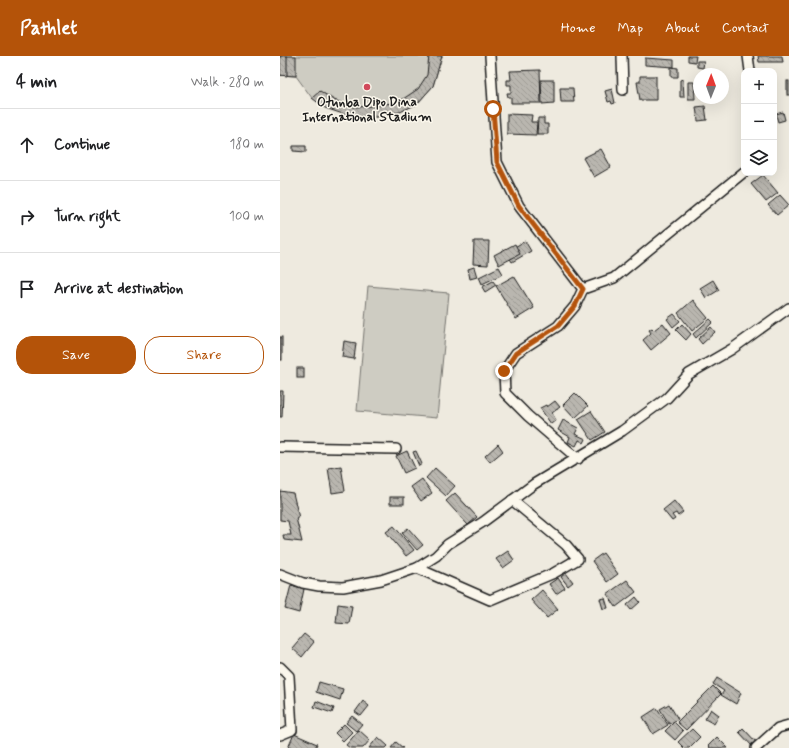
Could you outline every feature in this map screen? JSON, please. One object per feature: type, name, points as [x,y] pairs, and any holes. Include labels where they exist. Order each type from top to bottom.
[{"type":"street","points":[[490,56],[497,162],[519,206],[583,289]]},
{"type":"street","points":[[622,56],[623,90]]},
{"type":"street","points":[[748,56],[750,68]]},
{"type":"street","points":[[578,459],[528,416],[505,393],[504,371],[516,353],[558,326],[575,306],[583,289],[614,278],[741,174]]},
{"type":"street","points":[[280,574],[303,583],[318,586],[343,587],[382,580],[417,568],[436,556],[448,544],[483,522],[534,484],[578,459],[622,431],[667,398],[689,374],[732,349],[789,308]]},
{"type":"street","points":[[280,447],[396,449]]},
{"type":"street","points":[[417,568],[490,600],[554,573],[578,559],[566,545],[512,500]]},
{"type":"street","points":[[280,667],[289,676],[292,730],[280,735]]},
{"type":"street","points":[[756,748],[778,728],[789,725]]},
{"type":"shaded area","name":"Otunba Dipo Dina International Stadium","points":[[280,56],[442,56],[433,86],[417,104],[400,112],[376,117],[349,116],[312,98],[296,76],[280,75]]},
{"type":"shaded area","points":[[368,286],[449,293],[437,418],[357,411]]},
{"type":"building","points":[[280,56],[296,56],[296,76],[280,75]]},
{"type":"building","points":[[280,56],[287,56],[287,76],[280,75]]},
{"type":"building","points":[[429,56],[442,56],[433,86],[417,104],[400,112],[376,117],[349,116],[325,108],[312,98],[320,91],[334,100],[354,107],[377,106],[400,101],[418,89],[427,75]]},
{"type":"building","points":[[688,56],[696,56],[695,62],[688,61]]},
{"type":"building","points":[[758,56],[782,56],[783,62],[759,62]]},
{"type":"building","points":[[645,58],[674,60],[674,67],[645,65]]},
{"type":"building","points":[[697,61],[704,61],[703,68],[697,67]]},
{"type":"building","points":[[671,67],[678,68],[678,77],[671,77]]},
{"type":"building","points":[[540,70],[541,103],[511,103],[511,97],[508,97],[507,93],[511,93],[511,85],[507,85],[507,80],[511,80],[510,71]]},
{"type":"building","points":[[640,76],[656,76],[656,100],[640,100],[637,82],[640,82]]},
{"type":"building","points":[[683,79],[684,97],[680,97],[680,80]]},
{"type":"building","points":[[541,80],[554,80],[554,103],[542,104]]},
{"type":"building","points":[[787,81],[789,81],[789,95],[787,95]]},
{"type":"building","points":[[688,82],[693,82],[693,99],[688,99]]},
{"type":"building","points":[[560,88],[573,88],[574,102],[561,102]]},
{"type":"building","points":[[612,89],[615,103],[612,104],[611,101],[608,102],[605,91]]},
{"type":"building","points":[[705,106],[707,120],[698,121],[696,107]]},
{"type":"building","points":[[783,112],[785,120],[778,122],[777,114]]},
{"type":"building","points":[[507,114],[532,115],[531,122],[537,122],[536,135],[507,134]]},
{"type":"building","points":[[538,118],[544,118],[544,124],[548,124],[548,134],[537,134]]},
{"type":"building","points":[[293,146],[306,146],[306,152],[293,151]]},
{"type":"building","points":[[601,149],[611,167],[594,177],[583,158]]},
{"type":"building","points":[[764,176],[778,193],[766,202],[751,184]]},
{"type":"building","points":[[780,195],[789,205],[777,215],[768,205]]},
{"type":"building","points":[[474,241],[489,241],[488,265],[473,264]]},
{"type":"building","points":[[525,241],[531,251],[512,262],[506,252]]},
{"type":"building","points":[[515,244],[520,254],[499,265],[494,255]]},
{"type":"building","points":[[474,267],[477,277],[470,279],[468,269]]},
{"type":"building","points":[[499,267],[503,274],[482,284],[479,277]]},
{"type":"building","points":[[514,276],[534,308],[516,319],[496,286]]},
{"type":"building","points":[[713,280],[719,290],[706,298],[700,288]]},
{"type":"building","points":[[493,281],[496,285],[485,292],[482,287]]},
{"type":"building","points":[[693,300],[708,318],[692,331],[678,313]]},
{"type":"building","points":[[674,314],[680,321],[673,327],[667,319]]},
{"type":"building","points":[[710,319],[713,322],[696,338],[693,334]]},
{"type":"building","points":[[663,323],[671,333],[651,350],[643,340],[651,333],[649,330],[652,328],[654,330]]},
{"type":"building","points":[[682,324],[691,334],[686,340],[676,330]]},
{"type":"building","points":[[711,327],[715,332],[702,344],[698,339]]},
{"type":"building","points":[[280,337],[282,337],[282,360],[280,360]]},
{"type":"building","points":[[344,341],[356,343],[354,359],[342,357]]},
{"type":"building","points":[[297,368],[304,368],[304,378],[297,378]]},
{"type":"building","points":[[280,391],[283,391],[282,417],[280,417]]},
{"type":"building","points":[[575,393],[588,406],[575,418],[563,405]]},
{"type":"building","points":[[555,401],[560,407],[552,413],[556,420],[551,424],[540,408],[546,405],[547,407]]},
{"type":"building","points":[[591,411],[605,432],[592,440],[578,419]]},
{"type":"building","points":[[563,420],[578,428],[575,434],[586,439],[584,443],[579,440],[576,446],[568,442],[570,437],[558,430]]},
{"type":"building","points":[[498,444],[503,451],[490,462],[485,456]]},
{"type":"building","points":[[407,451],[415,468],[404,473],[396,456]]},
{"type":"building","points":[[416,451],[422,464],[419,466],[413,452]]},
{"type":"building","points":[[341,466],[345,491],[332,493],[328,468]]},
{"type":"building","points":[[435,468],[455,486],[446,496],[426,478]]},
{"type":"building","points":[[422,479],[432,493],[421,501],[411,487]]},
{"type":"building","points":[[280,491],[293,493],[299,518],[296,518],[302,542],[284,540],[283,535],[291,535],[288,521],[280,520]]},
{"type":"building","points":[[455,493],[477,517],[468,525],[446,501]]},
{"type":"building","points":[[390,497],[404,497],[404,504],[390,504]]},
{"type":"building","points":[[674,501],[683,512],[678,516],[676,513],[672,515],[675,519],[672,521],[663,510]]},
{"type":"building","points":[[394,526],[414,550],[406,556],[386,532]]},
{"type":"building","points":[[408,528],[423,545],[417,550],[402,533]]},
{"type":"building","points":[[508,551],[514,560],[503,568],[496,559]]},
{"type":"building","points":[[603,553],[618,574],[607,582],[592,561]]},
{"type":"building","points":[[566,573],[573,582],[568,586],[561,577]]},
{"type":"building","points":[[558,578],[565,588],[556,594],[549,584]]},
{"type":"building","points":[[627,580],[636,592],[616,607],[607,594]]},
{"type":"building","points":[[291,585],[304,589],[299,613],[285,609]]},
{"type":"building","points":[[542,590],[558,609],[547,618],[531,600]]},
{"type":"building","points":[[636,597],[640,602],[631,610],[627,605]]},
{"type":"building","points":[[605,598],[608,608],[603,609],[600,599]]},
{"type":"building","points":[[338,604],[352,606],[349,624],[336,623]]},
{"type":"building","points":[[304,634],[314,642],[302,657],[292,648]]},
{"type":"building","points":[[717,678],[741,693],[736,704],[721,695],[724,691],[713,684]]},
{"type":"building","points":[[319,682],[343,689],[340,700],[316,692]]},
{"type":"building","points":[[713,686],[721,694],[686,730],[677,722]]},
{"type":"building","points":[[316,701],[334,708],[332,713],[314,707]]},
{"type":"building","points":[[363,701],[369,706],[361,716],[355,712]]},
{"type":"building","points":[[669,704],[678,719],[669,724],[660,709]]},
{"type":"building","points":[[657,708],[668,725],[653,734],[643,717]]},
{"type":"building","points":[[711,709],[719,715],[714,724],[705,719]]},
{"type":"building","points":[[352,716],[362,724],[356,731],[346,723]]},
{"type":"building","points":[[674,722],[683,731],[675,740],[665,731]]},
{"type":"building","points":[[344,724],[352,732],[343,741],[335,733]]},
{"type":"building","points":[[743,728],[757,743],[753,747],[739,732]]},
{"type":"building","points":[[692,729],[700,737],[689,748],[684,748],[678,742]]},
{"type":"building","points":[[359,730],[370,740],[363,748],[350,748],[346,745]]},
{"type":"building","points":[[294,734],[317,744],[315,748],[288,748]]},
{"type":"building","points":[[378,737],[388,746],[386,748],[369,748]]},
{"type":"building","points":[[717,737],[728,748],[710,748],[708,746]]},
{"type":"building","points":[[396,742],[403,748],[391,748]]},
{"type":"place","name":"Otunba Dipo Dina International Stadium","points":[[367,87]]},
{"type":"route","points":[[493,109],[497,162],[519,206],[583,289],[575,306],[558,326],[516,353],[504,371]]}]
